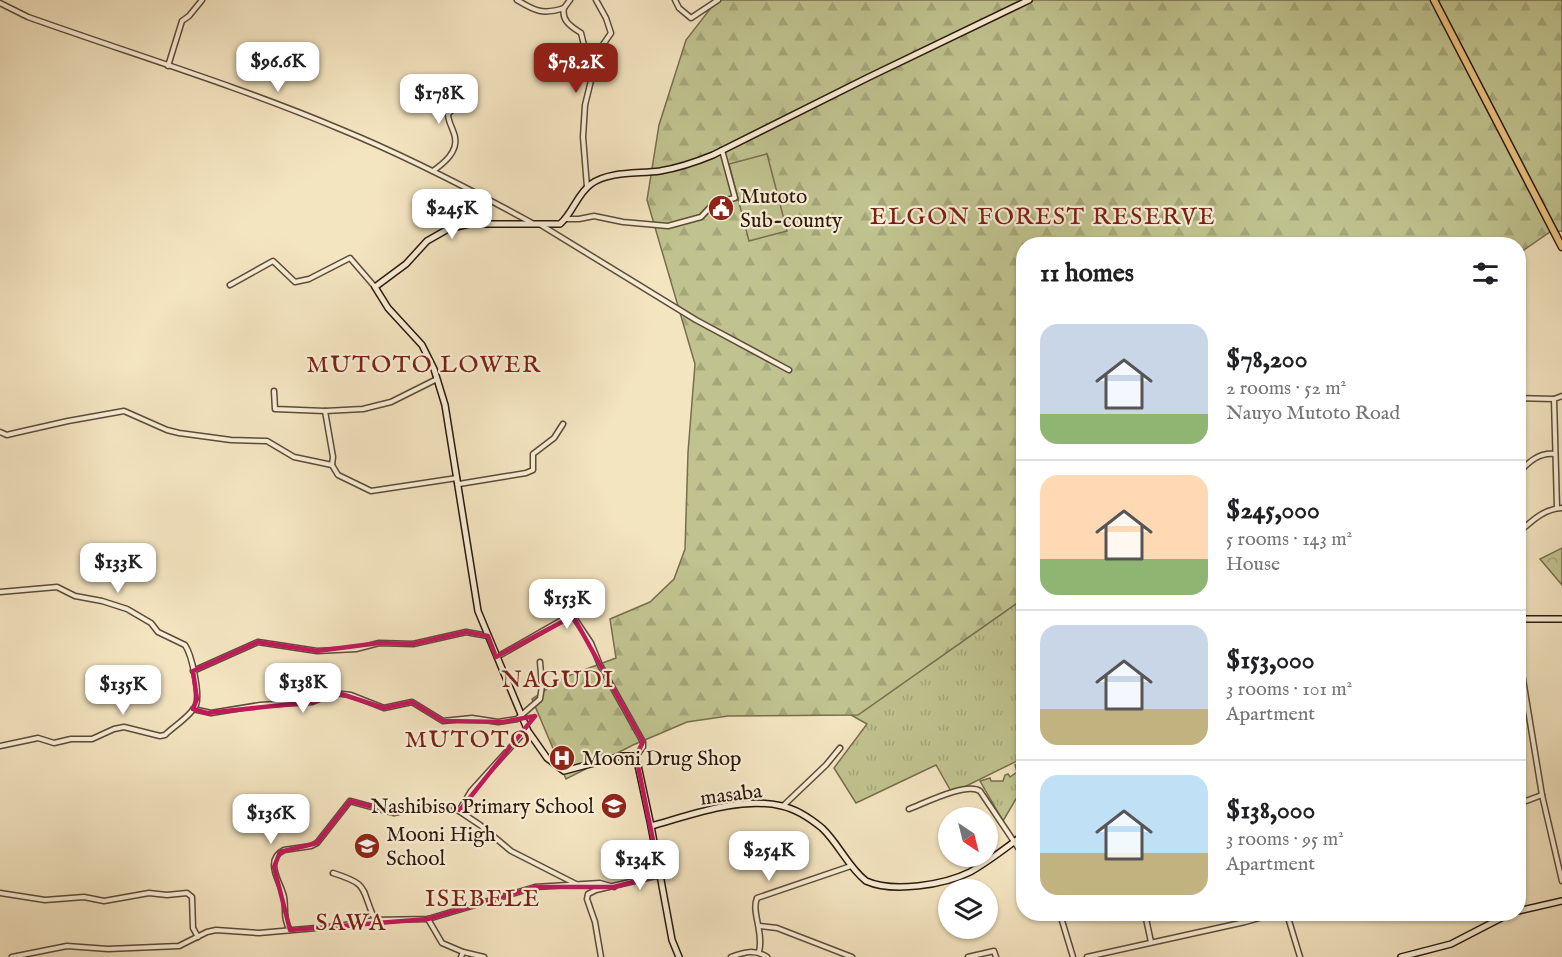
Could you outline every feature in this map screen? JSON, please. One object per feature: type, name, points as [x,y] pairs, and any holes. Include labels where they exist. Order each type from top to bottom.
[{"type":"main road","points":[[1434,0],[1562,247]]},
{"type":"street","points":[[168,66],[182,21],[202,0]]},
{"type":"street","points":[[517,0],[542,12],[564,8]]},
{"type":"street","points":[[570,0],[564,8],[565,19],[581,33],[583,47],[598,52]]},
{"type":"street","points":[[587,187],[583,137],[585,105],[598,52],[611,33],[596,0]]},
{"type":"street","points":[[675,0],[679,8],[691,18],[718,0]]},
{"type":"street","points":[[375,287],[406,264],[427,241],[448,229],[469,224],[557,224],[564,219],[587,187],[603,178],[678,167],[723,150],[1029,0]]},
{"type":"street","points":[[0,3],[28,17],[341,129],[433,171],[538,225],[696,320],[789,370]]},
{"type":"street","points":[[549,54],[596,63]]},
{"type":"street","points":[[433,171],[453,152],[456,139],[448,114],[462,101],[465,87]]},
{"type":"street","points":[[564,219],[594,216],[623,222],[668,226],[701,217],[714,203],[735,198],[723,150]]},
{"type":"street","points":[[230,285],[273,261],[295,282],[309,279],[350,258],[375,287],[388,308],[422,345],[438,379],[446,405],[476,605],[528,730],[547,758],[564,771],[621,756],[636,756]]},
{"type":"street","points":[[274,391],[275,409],[353,411],[387,404],[438,379]]},
{"type":"street","points":[[1526,398],[1554,399],[1562,396]]},
{"type":"street","points":[[1526,526],[1539,514],[1560,508],[1555,454],[1554,399]]},
{"type":"street","points":[[0,432],[7,435],[15,434],[124,411],[173,432],[231,440],[265,441],[278,446],[294,457],[332,465]]},
{"type":"street","points":[[325,411],[333,457],[332,465],[338,476],[374,492],[526,473],[533,470],[533,454],[554,438],[563,424]]},
{"type":"street","points":[[1526,466],[1536,457],[1547,453],[1555,454]]},
{"type":"street","points":[[0,592],[54,587],[78,597],[119,606],[151,623],[158,632],[185,645],[193,670],[197,699],[193,709],[167,733],[160,736],[124,727],[92,739],[71,739],[54,743],[38,738],[0,746]]},
{"type":"street","points":[[497,657],[569,616],[573,616],[591,643],[600,665],[643,742],[643,747],[636,756],[672,940],[679,957]]},
{"type":"street","points":[[1526,619],[1562,619]]},
{"type":"street","points":[[193,670],[258,642],[317,651],[356,649],[379,643],[413,644],[466,632],[488,636]]},
{"type":"street","points":[[193,709],[211,713],[260,705],[312,702],[338,693],[351,695],[384,708],[412,702],[443,721],[472,718],[498,722],[515,720],[536,704],[541,696],[540,662]]},
{"type":"street","points":[[1526,698],[1542,795],[1562,881]]},
{"type":"street","points":[[459,811],[471,792],[528,730]]},
{"type":"street","points":[[783,806],[826,765],[840,748]]},
{"type":"street","points":[[909,809],[966,788],[976,788],[1016,845]]},
{"type":"street","points":[[1526,801],[1542,795]]},
{"type":"street","points":[[290,930],[287,925],[284,898],[274,867],[275,860],[284,849],[311,846],[317,843],[348,802],[352,801],[394,813],[424,806],[446,807],[459,811],[511,851],[580,885]]},
{"type":"street","name":"masaba","points":[[651,826],[723,808],[750,804],[783,806],[802,815],[824,830],[861,878],[870,883],[911,886],[941,882],[961,876],[977,868],[1014,842]]},
{"type":"street","points":[[759,952],[762,941],[754,906],[757,898],[852,866]]},
{"type":"street","points":[[333,873],[354,879],[362,885],[375,920]]},
{"type":"street","points":[[601,957],[596,922],[587,899],[592,892],[660,875]]},
{"type":"street","points":[[12,957],[67,946],[108,949],[179,946],[216,930],[259,933],[339,926],[375,920],[428,919],[535,888],[600,883],[614,887]]},
{"type":"street","points":[[0,893],[45,900],[84,897],[104,901],[148,893],[167,895],[187,893],[192,897],[192,928],[198,936]]},
{"type":"street","points":[[1526,909],[1562,900]]},
{"type":"street","points":[[428,919],[442,944],[462,955],[484,957]]},
{"type":"street","points":[[1062,921],[1073,957]]},
{"type":"street","points":[[1146,921],[1151,942]]},
{"type":"street","points":[[1087,957],[1249,921]]},
{"type":"street","points":[[1289,921],[1300,957]]},
{"type":"street","points":[[1401,957],[1451,944],[1495,921]]},
{"type":"street","points":[[759,926],[777,928],[852,957]]},
{"type":"street","points":[[968,957],[994,951],[996,957]]},
{"type":"street","points":[[731,957],[746,952],[759,952],[767,957]]},
{"type":"highlighted area","points":[[573,616],[643,742],[636,756],[660,875],[614,887],[535,887],[428,919],[290,930],[274,867],[280,852],[317,843],[350,801],[396,813],[424,806],[460,810],[535,716],[503,722],[443,721],[412,702],[384,708],[338,693],[312,702],[207,713],[193,709],[197,699],[193,671],[258,642],[317,651],[379,643],[413,644],[466,632],[488,636],[496,657]]},
{"type":"green space","points":[[717,0],[1562,0],[1562,231],[1550,232],[1526,248],[1526,237],[1016,237],[1016,604],[858,715],[728,716],[687,722],[633,745],[566,779],[532,699],[565,677],[616,658],[610,619],[650,602],[674,579],[685,549],[688,452],[695,364],[647,200],[659,125],[686,40]]},
{"type":"green space","points":[[767,154],[787,231],[749,241],[729,164]]},
{"type":"green space","points":[[1016,544],[1016,761],[952,793],[936,765],[856,803],[834,768],[867,724],[805,689]]},
{"type":"green space","points":[[1562,548],[1562,585],[1540,559]]},
{"type":"green space","points":[[1016,773],[1016,799],[1003,821],[998,807],[995,807],[980,781],[990,778],[991,781],[1003,781],[1005,775],[1008,774],[1010,777]]},
{"type":"place","name":"Mutoto Sub-county","points":[[721,208]]},
{"type":"place","name":"Mooni Drug Shop","points":[[562,758]]},
{"type":"place","name":"Nashibiso Primary School","points":[[614,806]]},
{"type":"place","name":"Mooni High School","points":[[367,846]]},
{"type":"district","name":"ELGON FOREST RESERVE","points":[[1043,216]]},
{"type":"district","name":"MUTOTO LOWER","points":[[424,364]]},
{"type":"district","name":"NAGUDI","points":[[558,679]]},
{"type":"district","name":"MUTOTO","points":[[468,739]]},
{"type":"district","name":"ISEBELE","points":[[483,898]]},
{"type":"district","name":"SAWA","points":[[351,922]]}]
